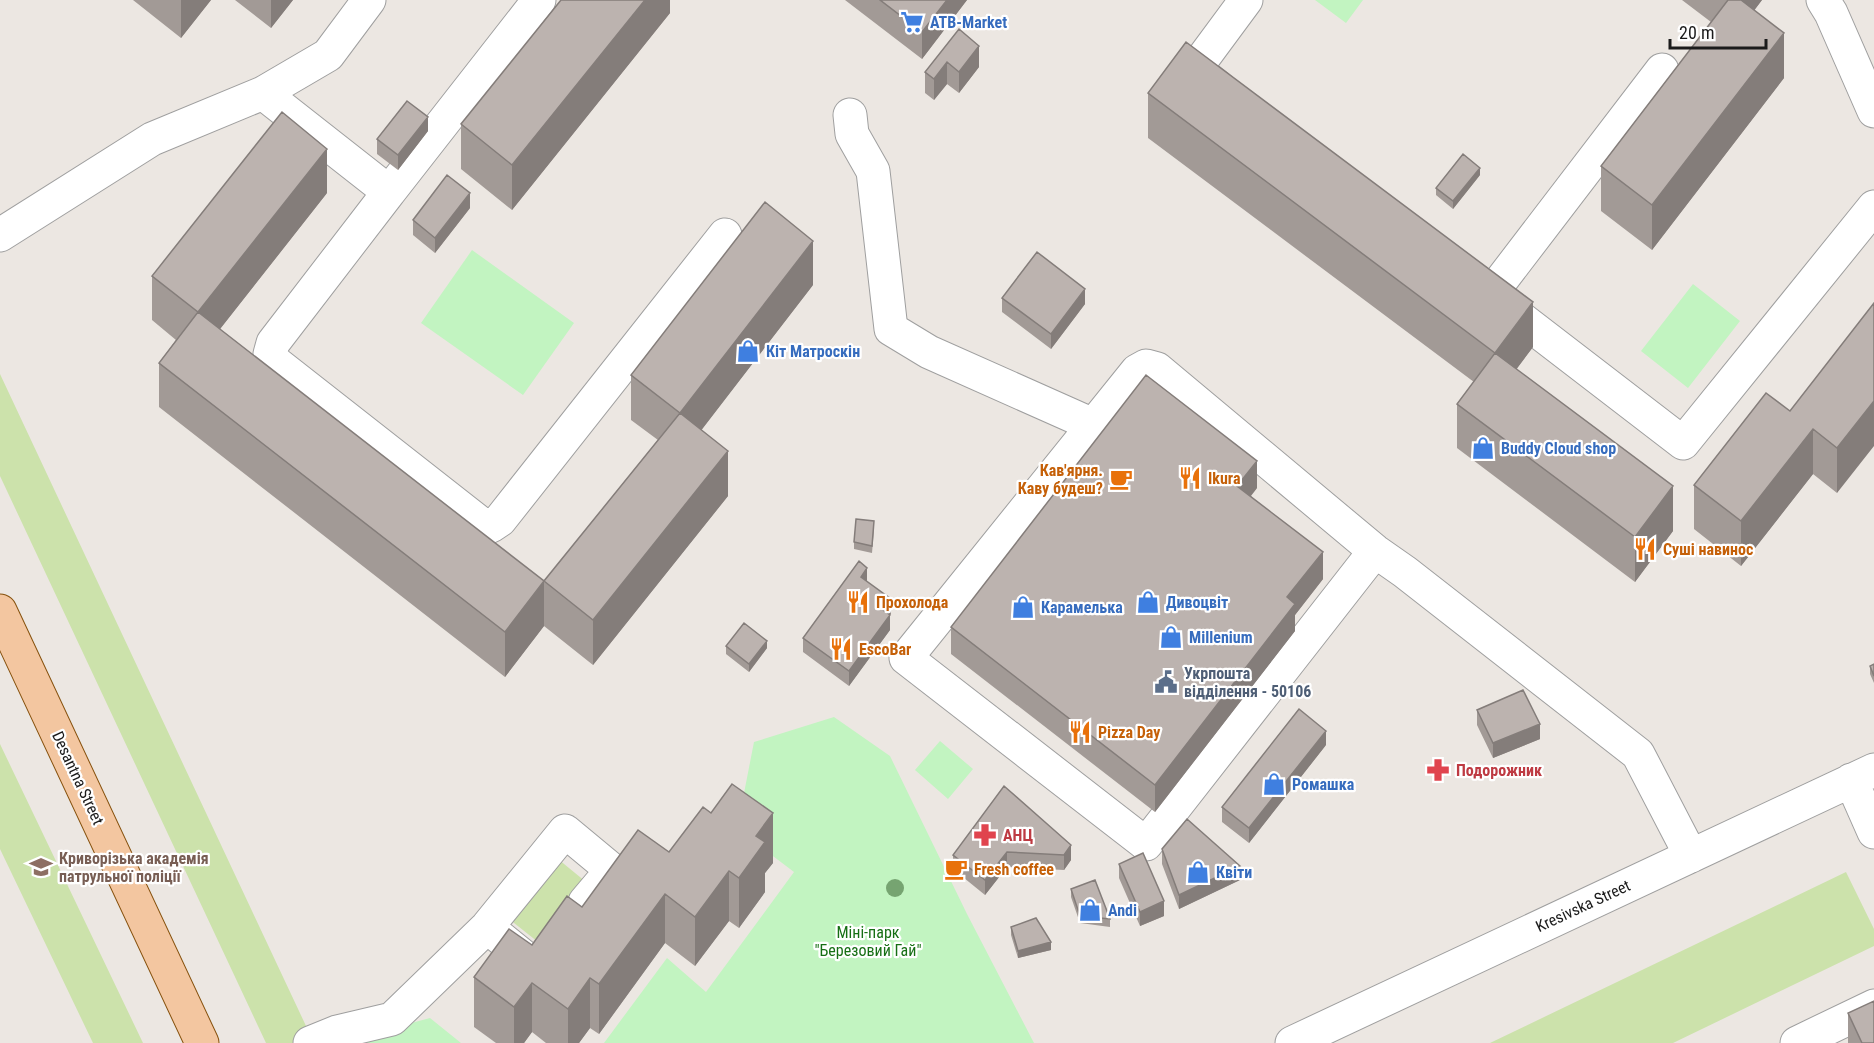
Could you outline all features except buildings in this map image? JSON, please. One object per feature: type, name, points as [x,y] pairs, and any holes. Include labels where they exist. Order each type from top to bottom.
[{"type":"main road","name":"Desantna Street","points":[[0,611],[202,1043]]},
{"type":"street","points":[[0,235],[152,139],[262,93],[328,55],[369,0]]},
{"type":"street","points":[[539,0],[273,343],[270,354],[276,363],[480,523],[491,526],[500,520],[725,235]]},
{"type":"street","points":[[1242,106],[1195,69],[1246,0]]},
{"type":"street","points":[[1823,0],[1831,13],[1874,111]]},
{"type":"street","points":[[1662,70],[1480,288],[1683,443],[1874,207]]},
{"type":"street","points":[[262,93],[389,192]]},
{"type":"street","points":[[850,115],[852,134],[873,171],[891,329],[928,352],[1093,425]]},
{"type":"street","points":[[1375,551],[1146,844],[906,658],[1137,371],[1146,366],[1157,369],[1375,551],[1638,754],[1691,856]]},
{"type":"street","points":[[1863,775],[1874,832]]},
{"type":"street","name":"Kresivska Street","points":[[1292,1043],[1863,775]]},
{"type":"street","points":[[310,1043],[337,1032],[392,1019],[487,927],[565,831],[612,870],[534,965],[487,927]]},
{"type":"street","points":[[1797,1043],[1874,1006]]},
{"type":"green space","points":[[1315,0],[1363,0],[1346,23]]},
{"type":"green space","points":[[472,250],[574,323],[523,395],[421,323]]},
{"type":"green space","points":[[1693,284],[1740,321],[1688,388],[1641,351]]},
{"type":"green space","points":[[0,374],[314,1043],[266,1043],[0,476]]},
{"type":"green space","name":"Міні-парк \"Березовий Гай\"","points":[[834,717],[890,756],[967,914],[1034,1043],[604,1043],[667,958],[706,992],[794,872],[737,829],[754,742]]},
{"type":"green space","points":[[940,741],[973,769],[948,799],[915,770]]},
{"type":"green space","points":[[0,744],[143,1043],[93,1043],[0,849]]},
{"type":"green space","points":[[558,859],[586,882],[538,942],[509,919]]},
{"type":"green space","points":[[1846,872],[1874,929],[1874,946],[1673,1043],[1490,1043]]},
{"type":"green space","points":[[430,1018],[461,1043],[341,1043],[348,1040]]},
{"type":"place","name":"ATB-Market","points":[[912,22]]},
{"type":"place","name":"Кiт Матроскін","points":[[748,351]]},
{"type":"place","name":"Buddy Cloud shop","points":[[1483,448]]},
{"type":"place","name":"Ikura","points":[[1190,478]]},
{"type":"place","name":"Кав'ярня. Каву будеш?","points":[[1121,479]]},
{"type":"place","name":"Суші навинос","points":[[1645,549]]},
{"type":"place","name":"Прохолода","points":[[858,602]]},
{"type":"place","name":"Дивоцвіт","points":[[1148,602]]},
{"type":"place","name":"Карамелька","points":[[1023,607]]},
{"type":"place","name":"Millenium","points":[[1171,637]]},
{"type":"place","name":"EscoBar","points":[[841,649]]},
{"type":"place","name":"Укрпошта відділення - 50106","points":[[1166,682]]},
{"type":"place","name":"Pizza Day","points":[[1080,732]]},
{"type":"place","name":"Подорожник","points":[[1438,770]]},
{"type":"place","name":"Ромашка","points":[[1274,784]]},
{"type":"place","name":"АНЦ","points":[[985,835]]},
{"type":"place","name":"Криворізька академія патрульної поліції","points":[[41,867]]},
{"type":"place","name":"Fresh coffee","points":[[956,869]]},
{"type":"place","name":"Квіти","points":[[1198,872]]},
{"type":"place","name":"Andi","points":[[1090,910]]}]
